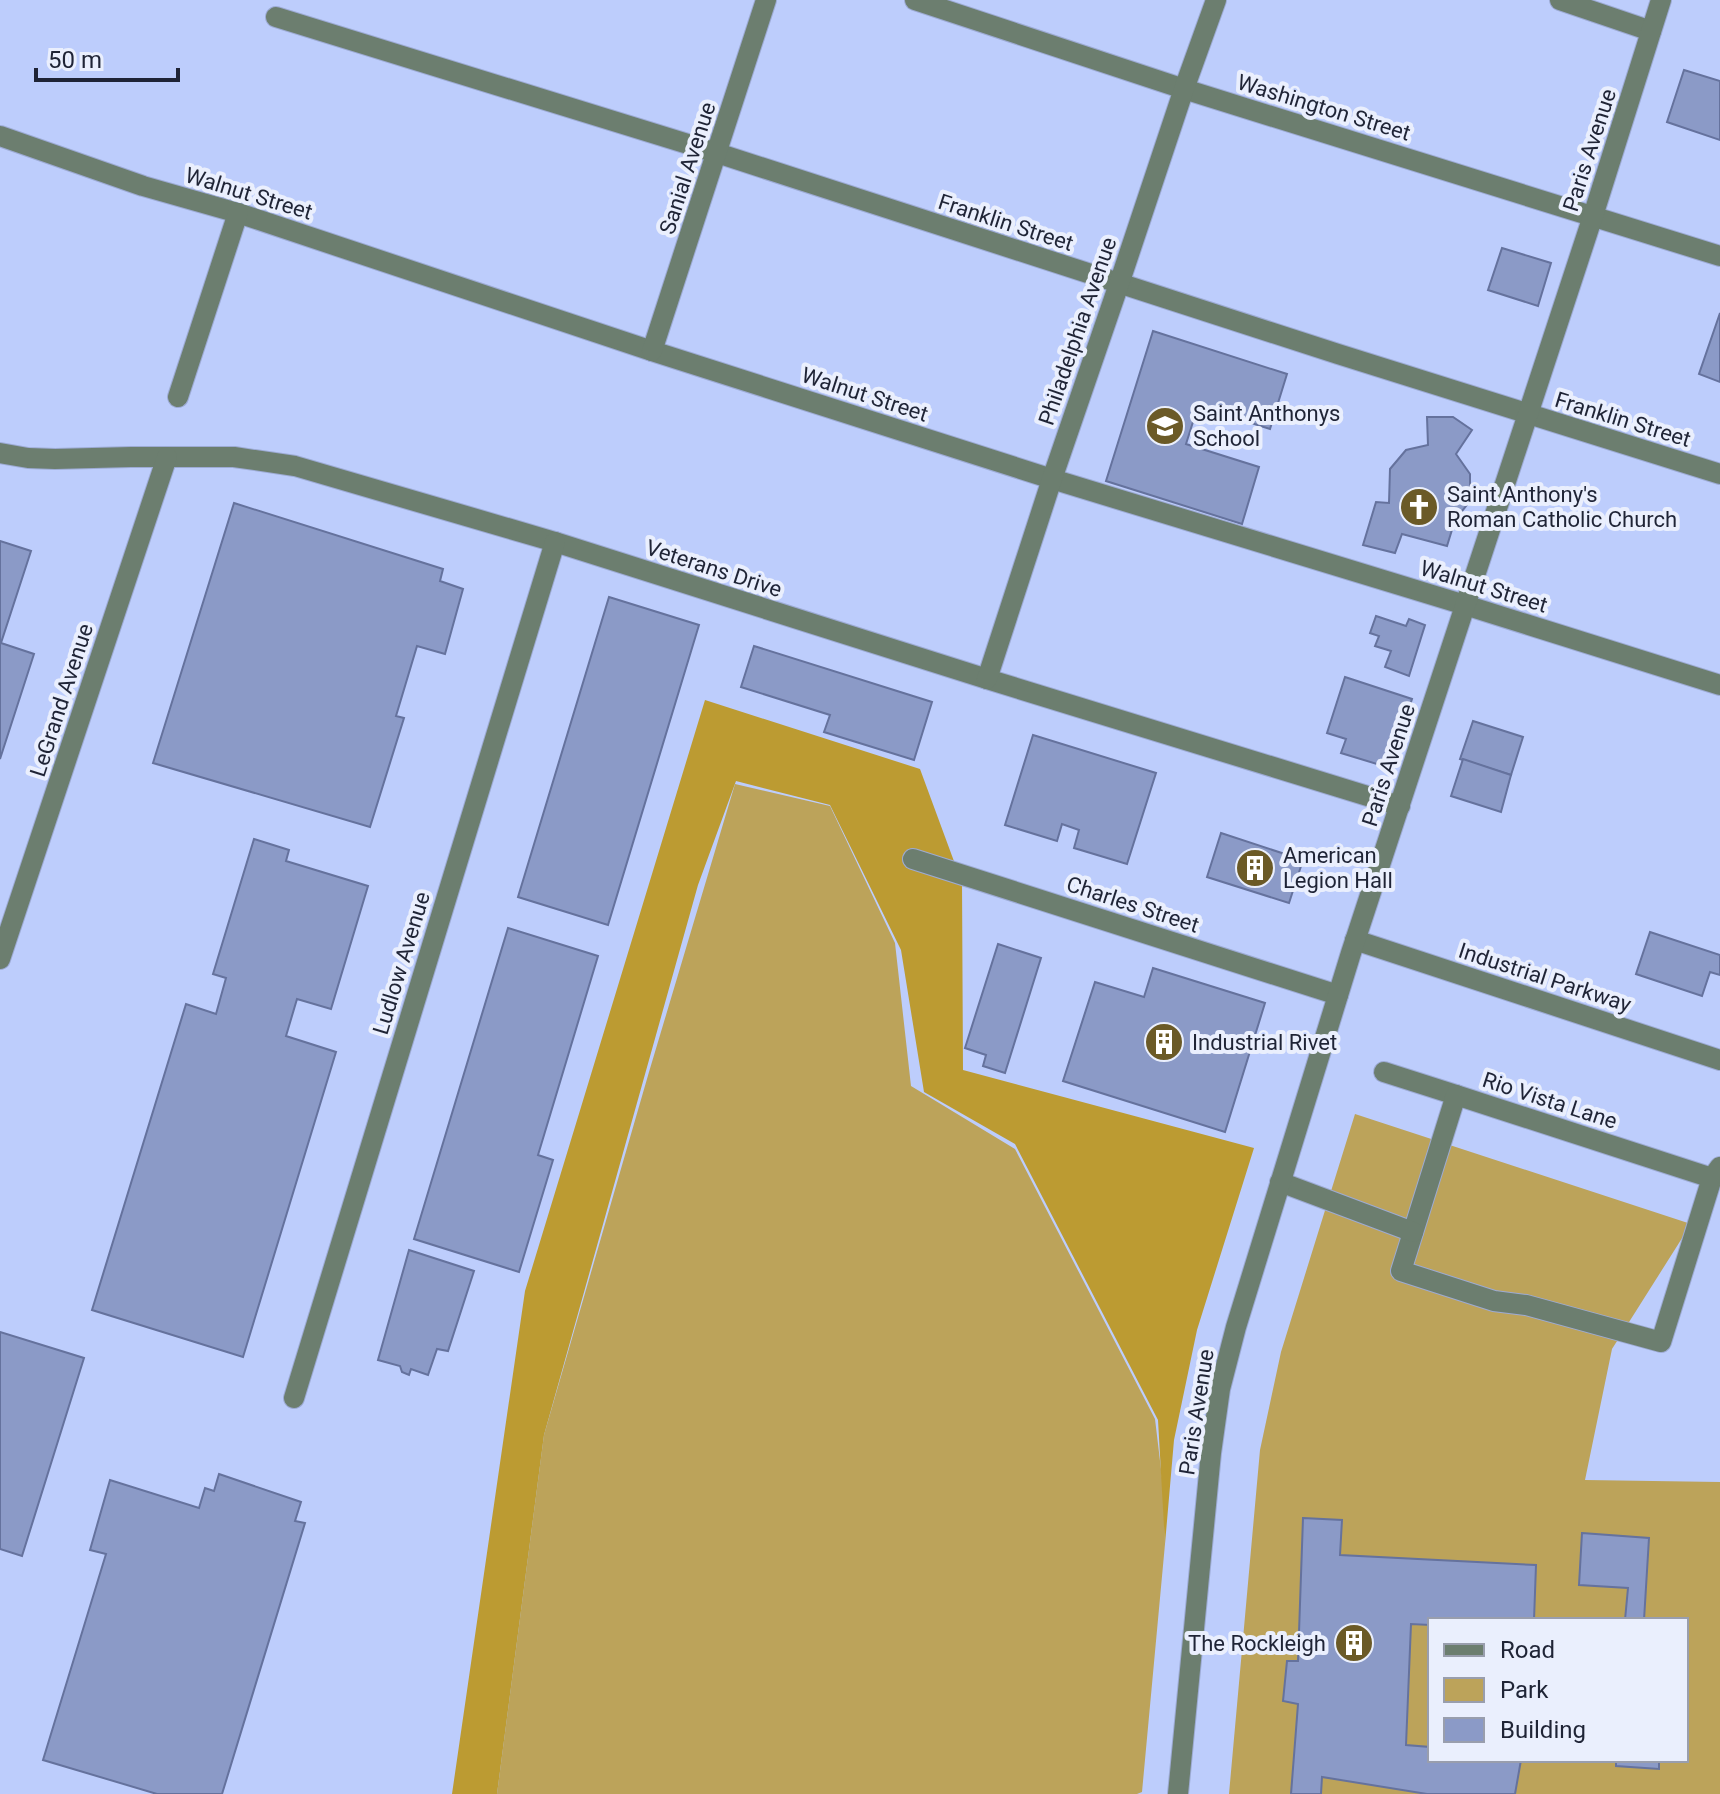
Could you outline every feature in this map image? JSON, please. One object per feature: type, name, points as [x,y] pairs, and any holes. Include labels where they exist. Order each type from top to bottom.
[{"type":"street","name":"Sanial Avenue","points":[[652,351],[766,0]]},
{"type":"street","name":"Washington Street","points":[[915,0],[1184,89],[1720,256]]},
{"type":"street","name":"Philadelphia Avenue","points":[[987,679],[1216,0]]},
{"type":"street","points":[[1560,0],[1651,31]]},
{"type":"street","name":"Paris Avenue","points":[[1178,1794],[1211,1453],[1220,1389],[1236,1327],[1355,940],[1661,0]]},
{"type":"street","name":"Franklin Street","points":[[276,17],[717,153],[1527,415],[1720,474]]},
{"type":"street","name":"Walnut Street","points":[[0,136],[143,186],[238,213],[652,351],[1052,479],[1720,685]]},
{"type":"street","points":[[178,397],[238,213]]},
{"type":"street","name":"Veterans Drive","points":[[0,453],[55,459],[234,457],[295,466],[555,542],[1400,806]]},
{"type":"street","name":"LeGrand Avenue","points":[[0,959],[167,457]]},
{"type":"street","name":"Ludlow Avenue","points":[[294,1398],[555,542]]},
{"type":"street","name":"Charles Street","points":[[913,859],[1338,995]]},
{"type":"street","name":"Industrial Parkway","points":[[1355,940],[1720,1060]]},
{"type":"street","points":[[1384,1072],[1456,1095]]},
{"type":"street","name":"Rio Vista Lane","points":[[1456,1095],[1716,1173],[1661,1342],[1526,1305],[1494,1301],[1401,1271],[1456,1095]]},
{"type":"street","points":[[1280,1182],[1413,1232]]},
{"type":"green space","points":[[735,784],[830,806],[895,943],[911,1086],[1015,1149],[1155,1419],[1163,1486],[1165,1544],[1142,1792],[497,1794],[544,1435]]},
{"type":"green space","points":[[1355,1114],[1691,1224],[1612,1349],[1585,1480],[1720,1482],[1720,1794],[1229,1794],[1260,1450],[1281,1352]]},
{"type":"shaded area","points":[[705,700],[920,769],[962,883],[963,1070],[1254,1148],[1197,1330],[1174,1440],[1165,1544],[1158,1420],[1015,1144],[924,1092],[901,950],[830,805],[736,781],[698,885],[544,1435],[497,1794],[452,1794],[525,1291]]},
{"type":"building","points":[[1684,70],[1720,81],[1720,140],[1667,122]]},
{"type":"building","points":[[1502,248],[1551,263],[1538,306],[1488,290]]},
{"type":"building","points":[[1720,313],[1720,382],[1699,374]]},
{"type":"building","points":[[1153,331],[1287,374],[1270,429],[1198,406],[1186,444],[1259,467],[1242,524],[1106,481]]},
{"type":"building","points":[[1427,417],[1453,417],[1472,430],[1456,454],[1470,474],[1470,501],[1455,520],[1447,546],[1402,534],[1395,553],[1363,545],[1376,502],[1389,503],[1390,469],[1406,450],[1428,445]]},
{"type":"building","points":[[234,503],[443,569],[440,581],[463,589],[445,654],[417,646],[396,716],[404,718],[370,827],[153,763]]},
{"type":"building","points":[[0,541],[31,551],[1,643],[34,654],[0,759]]},
{"type":"building","points":[[609,597],[699,625],[608,925],[518,897]]},
{"type":"building","points":[[1376,616],[1406,626],[1409,619],[1425,625],[1409,676],[1385,667],[1391,651],[1375,646],[1379,636],[1370,633]]},
{"type":"building","points":[[754,646],[932,702],[914,760],[824,732],[830,715],[741,687]]},
{"type":"building","points":[[1345,677],[1412,699],[1390,768],[1341,753],[1346,739],[1327,733]]},
{"type":"building","points":[[1473,721],[1523,737],[1511,775],[1460,759]]},
{"type":"building","points":[[1033,735],[1156,773],[1127,864],[1074,848],[1079,830],[1062,824],[1057,841],[1005,825]]},
{"type":"building","points":[[1463,759],[1511,775],[1501,812],[1451,796]]},
{"type":"building","name":"American Legion Hall","points":[[1221,833],[1303,860],[1289,903],[1207,877]]},
{"type":"building","points":[[254,839],[289,850],[286,861],[368,886],[331,1009],[297,999],[286,1036],[336,1052],[243,1357],[92,1310],[186,1004],[216,1014],[226,978],[213,974]]},
{"type":"building","points":[[508,928],[598,956],[538,1155],[553,1160],[519,1272],[414,1239]]},
{"type":"building","points":[[1650,932],[1720,955],[1720,975],[1710,972],[1702,996],[1636,974]]},
{"type":"building","points":[[998,944],[1041,958],[1005,1073],[983,1066],[986,1055],[965,1048]]},
{"type":"building","name":"Industrial Rivet","points":[[1153,968],[1265,1003],[1225,1132],[1063,1081],[1095,982],[1144,997]]},
{"type":"building","points":[[409,1250],[474,1271],[448,1351],[437,1349],[428,1375],[411,1369],[409,1375],[402,1372],[400,1366],[378,1360]]},
{"type":"building","points":[[0,1332],[84,1358],[22,1556],[0,1549]]},
{"type":"building","points":[[219,1474],[301,1502],[295,1521],[305,1523],[222,1794],[157,1794],[43,1760],[106,1554],[90,1550],[110,1480],[199,1508],[205,1488],[214,1491]]},
{"type":"building","name":"The Rockleigh","points":[[1303,1518],[1342,1520],[1340,1555],[1536,1565],[1534,1618],[1428,1618],[1428,1625],[1411,1624],[1406,1745],[1428,1747],[1428,1762],[1521,1762],[1515,1794],[1427,1794],[1322,1777],[1321,1794],[1291,1794],[1298,1704],[1283,1701],[1287,1661],[1298,1661]]},
{"type":"building","points":[[1582,1533],[1649,1538],[1644,1618],[1625,1618],[1628,1588],[1579,1585]]},
{"type":"building","points":[[1616,1762],[1659,1762],[1659,1769],[1616,1766]]},
{"type":"place","name":"Saint Anthonys School","points":[[1165,426]]},
{"type":"place","name":"Saint Anthony's Roman Catholic Church","points":[[1419,507]]},
{"type":"place","name":"American Legion Hall","points":[[1255,868]]},
{"type":"place","name":"Industrial Rivet","points":[[1164,1042]]},
{"type":"place","name":"The Rockleigh","points":[[1354,1643]]}]
